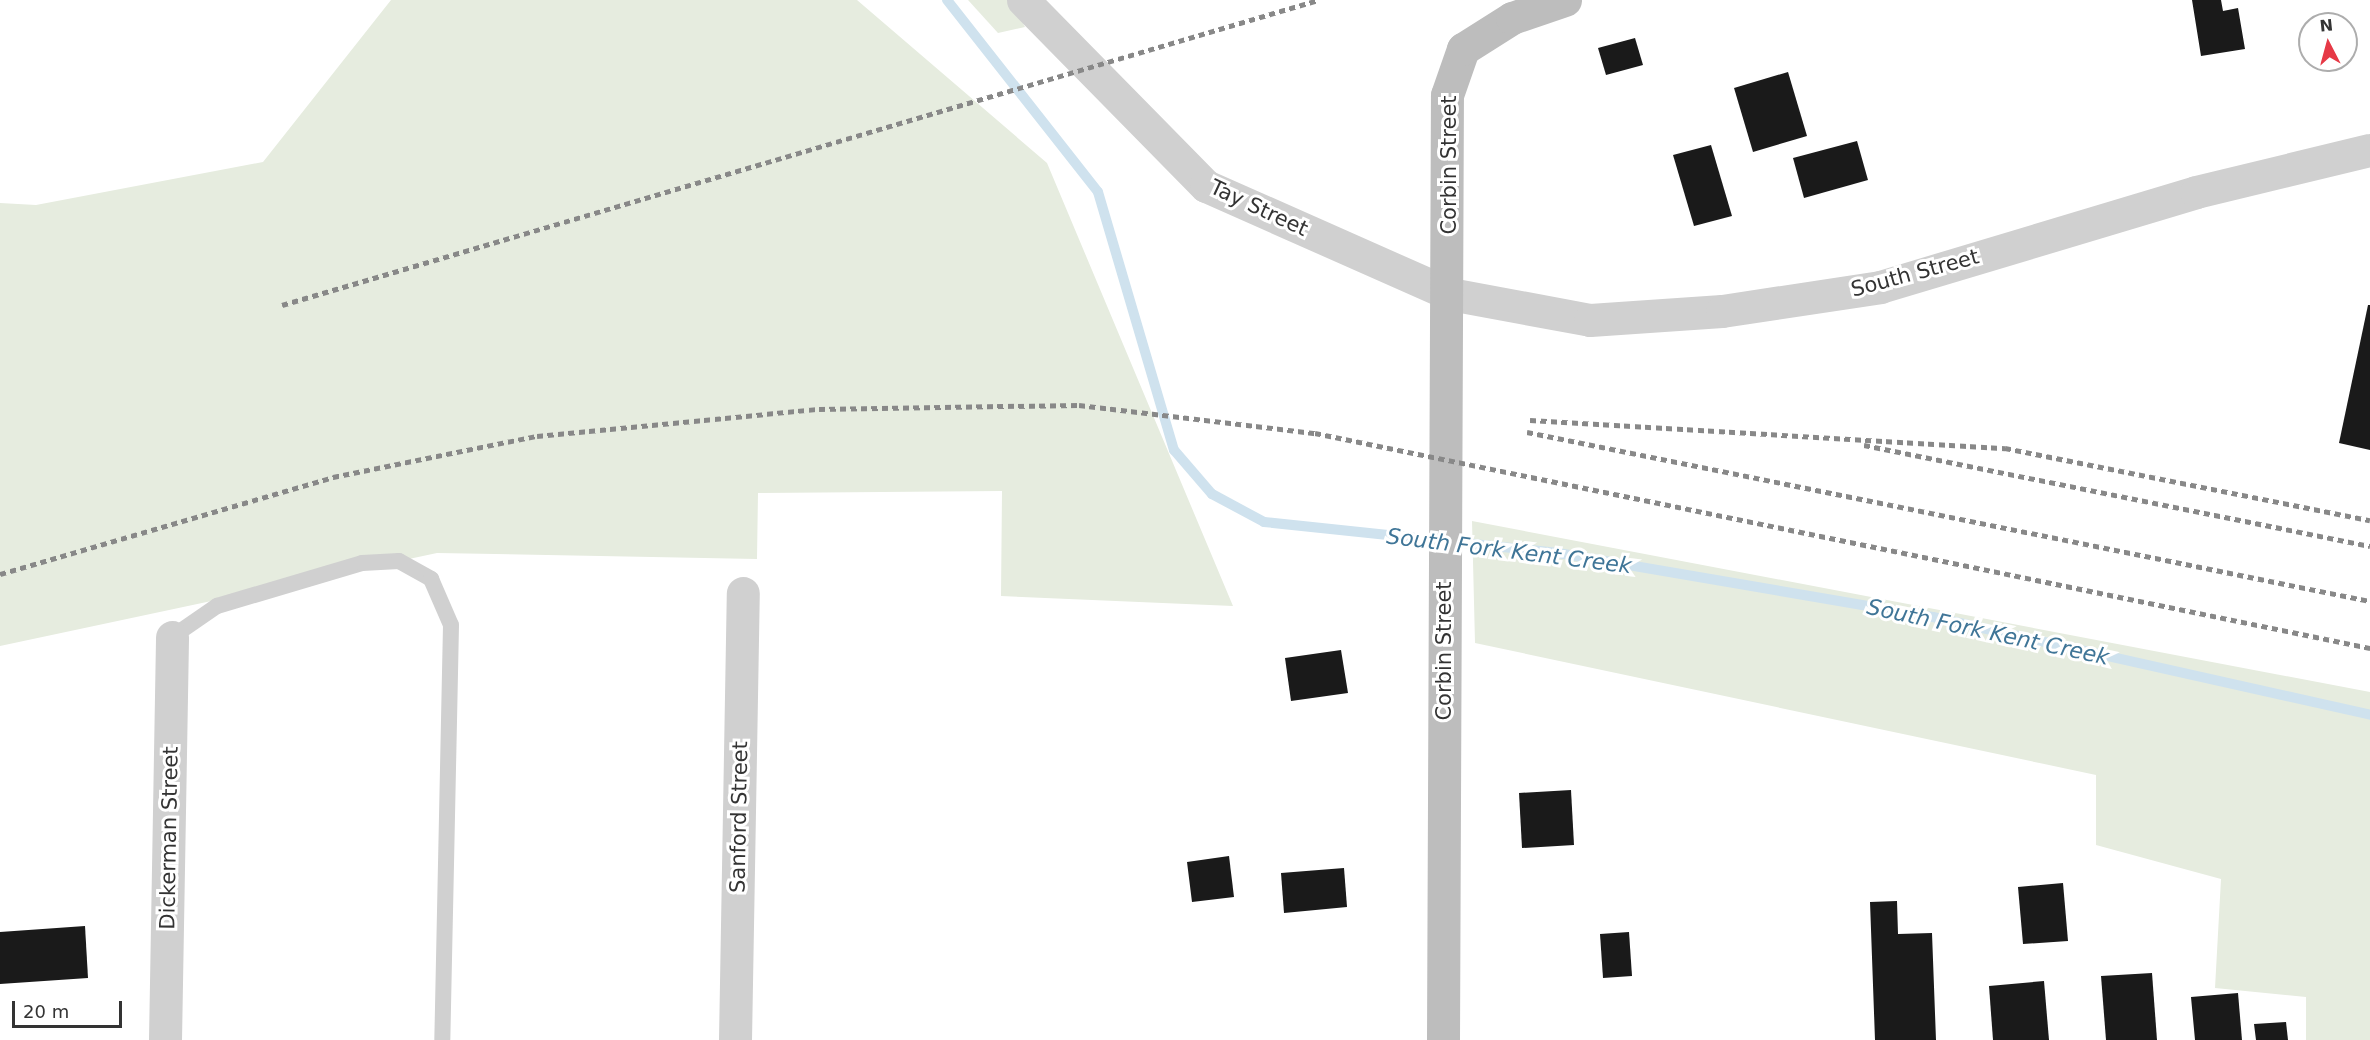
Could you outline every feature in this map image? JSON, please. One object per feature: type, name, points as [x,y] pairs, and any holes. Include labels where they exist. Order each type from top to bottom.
[{"type":"street","name":"Tay Street","points":[[1023,0],[1206,186],[1450,294]]},
{"type":"street","name":"Corbin Street","points":[[1443,1040],[1443,516],[1450,294],[1447,95],[1463,49],[1512,18],[1565,0]]},
{"type":"street","name":"South Street","points":[[1450,294],[1590,320],[1722,311],[1846,292],[2196,192],[2370,150]]},
{"type":"street","name":"Sanford Street","points":[[735,1040],[743,593]]},
{"type":"street","name":"Dickerman Street","points":[[165,1040],[172,637]]},
{"type":"lane","points":[[172,637],[217,606],[362,563],[399,561],[431,579],[451,625],[442,1040]]},
{"type":"shaded area","points":[[391,0],[857,0],[1047,163],[1233,606],[1001,596],[1002,491],[758,493],[757,559],[437,553],[0,646],[0,203],[36,205],[263,162]]},
{"type":"shaded area","points":[[968,0],[1011,0],[1025,27],[998,33]]},
{"type":"shaded area","points":[[1472,521],[2370,692],[2370,1040],[2306,1040],[2306,997],[2215,988],[2221,879],[2096,845],[2096,775],[1475,643]]},
{"type":"building","points":[[2192,0],[2221,0],[2223,11],[2238,8],[2245,49],[2201,56]]},
{"type":"building","points":[[1635,38],[1643,65],[1606,75],[1598,48]]},
{"type":"building","points":[[1788,72],[1807,136],[1753,152],[1734,88]]},
{"type":"building","points":[[1857,141],[1868,180],[1804,198],[1793,158]]},
{"type":"building","points":[[1711,145],[1732,216],[1694,226],[1673,155]]},
{"type":"building","points":[[2368,305],[2370,305],[2370,450],[2339,443]]},
{"type":"building","points":[[1341,650],[1348,693],[1291,701],[1285,658]]},
{"type":"building","points":[[1571,790],[1574,845],[1522,848],[1519,793]]},
{"type":"building","points":[[1229,856],[1234,897],[1192,902],[1187,862]]},
{"type":"building","points":[[1344,868],[1347,907],[1284,913],[1281,873]]},
{"type":"building","points":[[2063,883],[2068,941],[2023,944],[2018,887]]},
{"type":"building","points":[[1897,901],[1898,934],[1932,933],[1936,1040],[1875,1040],[1870,902]]},
{"type":"building","points":[[85,926],[88,978],[0,984],[0,932]]},
{"type":"building","points":[[1629,932],[1632,976],[1603,978],[1600,934]]},
{"type":"building","points":[[2152,973],[2157,1040],[2106,1040],[2101,976]]},
{"type":"building","points":[[2044,981],[2049,1040],[1993,1040],[1989,986]]},
{"type":"building","points":[[2238,993],[2242,1040],[2195,1040],[2191,997]]},
{"type":"building","points":[[2286,1022],[2288,1040],[2256,1040],[2254,1024]]},
{"type":"waterway","name":"South Fork Kent Creek","points":[[947,0],[1098,192],[1174,450],[1212,494],[1264,522],[1558,553],[1933,617],[2370,715]]},
{"type":"railway","points":[[282,305],[1318,0]]},
{"type":"railway","points":[[0,574],[333,477],[537,436],[819,409],[1079,405],[1315,433],[2370,648]]},
{"type":"railway","points":[[1530,420],[2005,448],[2370,520]]},
{"type":"railway","points":[[1527,432],[2370,601]]},
{"type":"railway","points":[[1864,445],[2370,546]]}]
